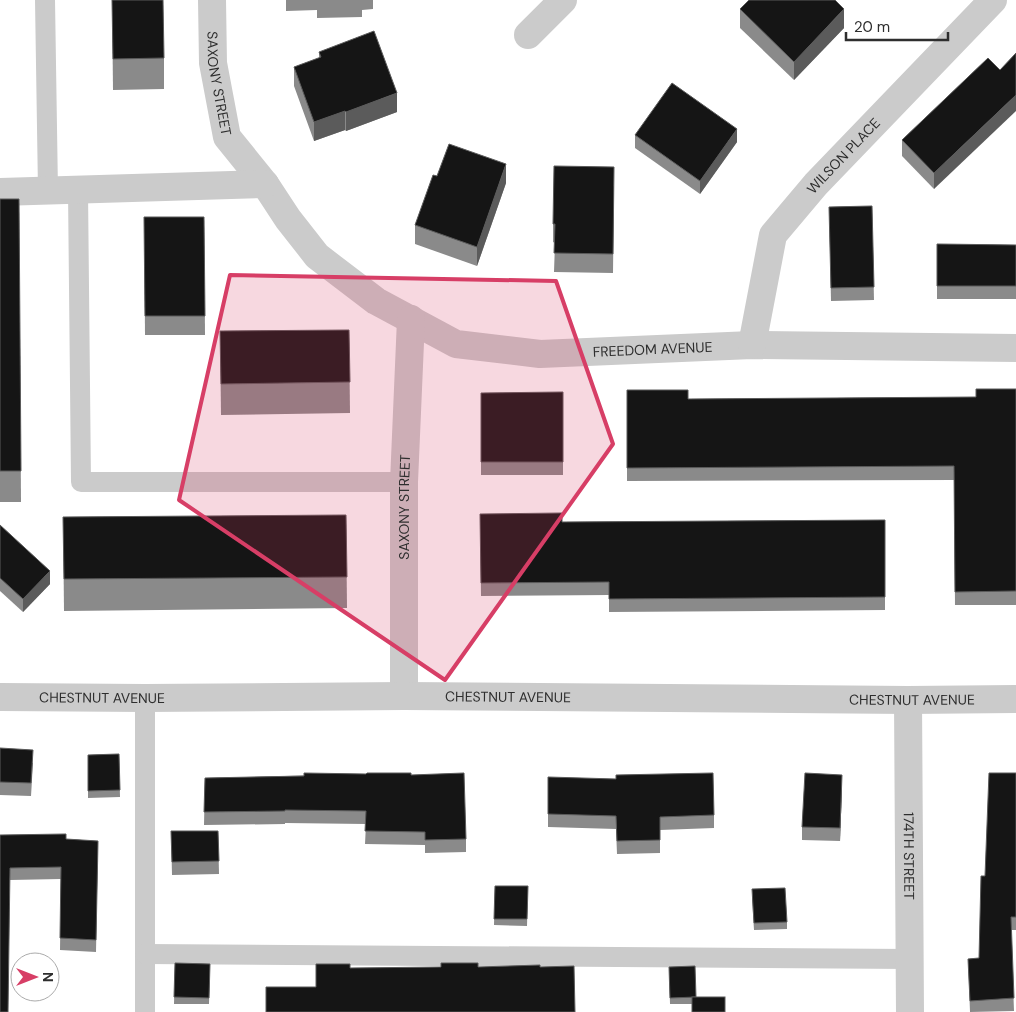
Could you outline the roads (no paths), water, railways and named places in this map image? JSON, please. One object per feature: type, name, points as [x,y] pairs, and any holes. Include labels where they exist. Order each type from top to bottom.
[{"type":"street","name":"SAXONY STREET","points":[[212,0],[213,63],[227,137],[265,184],[288,219],[317,256]]},
{"type":"street","points":[[528,35],[563,0]]},
{"type":"street","name":"WILSON PLACE","points":[[752,344],[773,235],[816,184],[993,0]]},
{"type":"street","points":[[0,192],[265,184]]},
{"type":"street","name":"FREEDOM AVENUE","points":[[317,256],[376,301],[456,344],[540,354],[752,344],[1016,348]]},
{"type":"street","name":"SAXONY STREET","points":[[404,696],[404,482],[411,319]]},
{"type":"street","name":"CHESTNUT AVENUE","points":[[0,697],[404,696],[908,700],[1016,699]]},
{"type":"street","name":"174TH STREET","points":[[908,700],[910,1012]]},
{"type":"lane","points":[[45,0],[48,191]]},
{"type":"lane","points":[[78,190],[81,482],[404,482]]},
{"type":"lane","points":[[145,698],[145,1012]]},
{"type":"lane","points":[[145,954],[910,958]]}]
